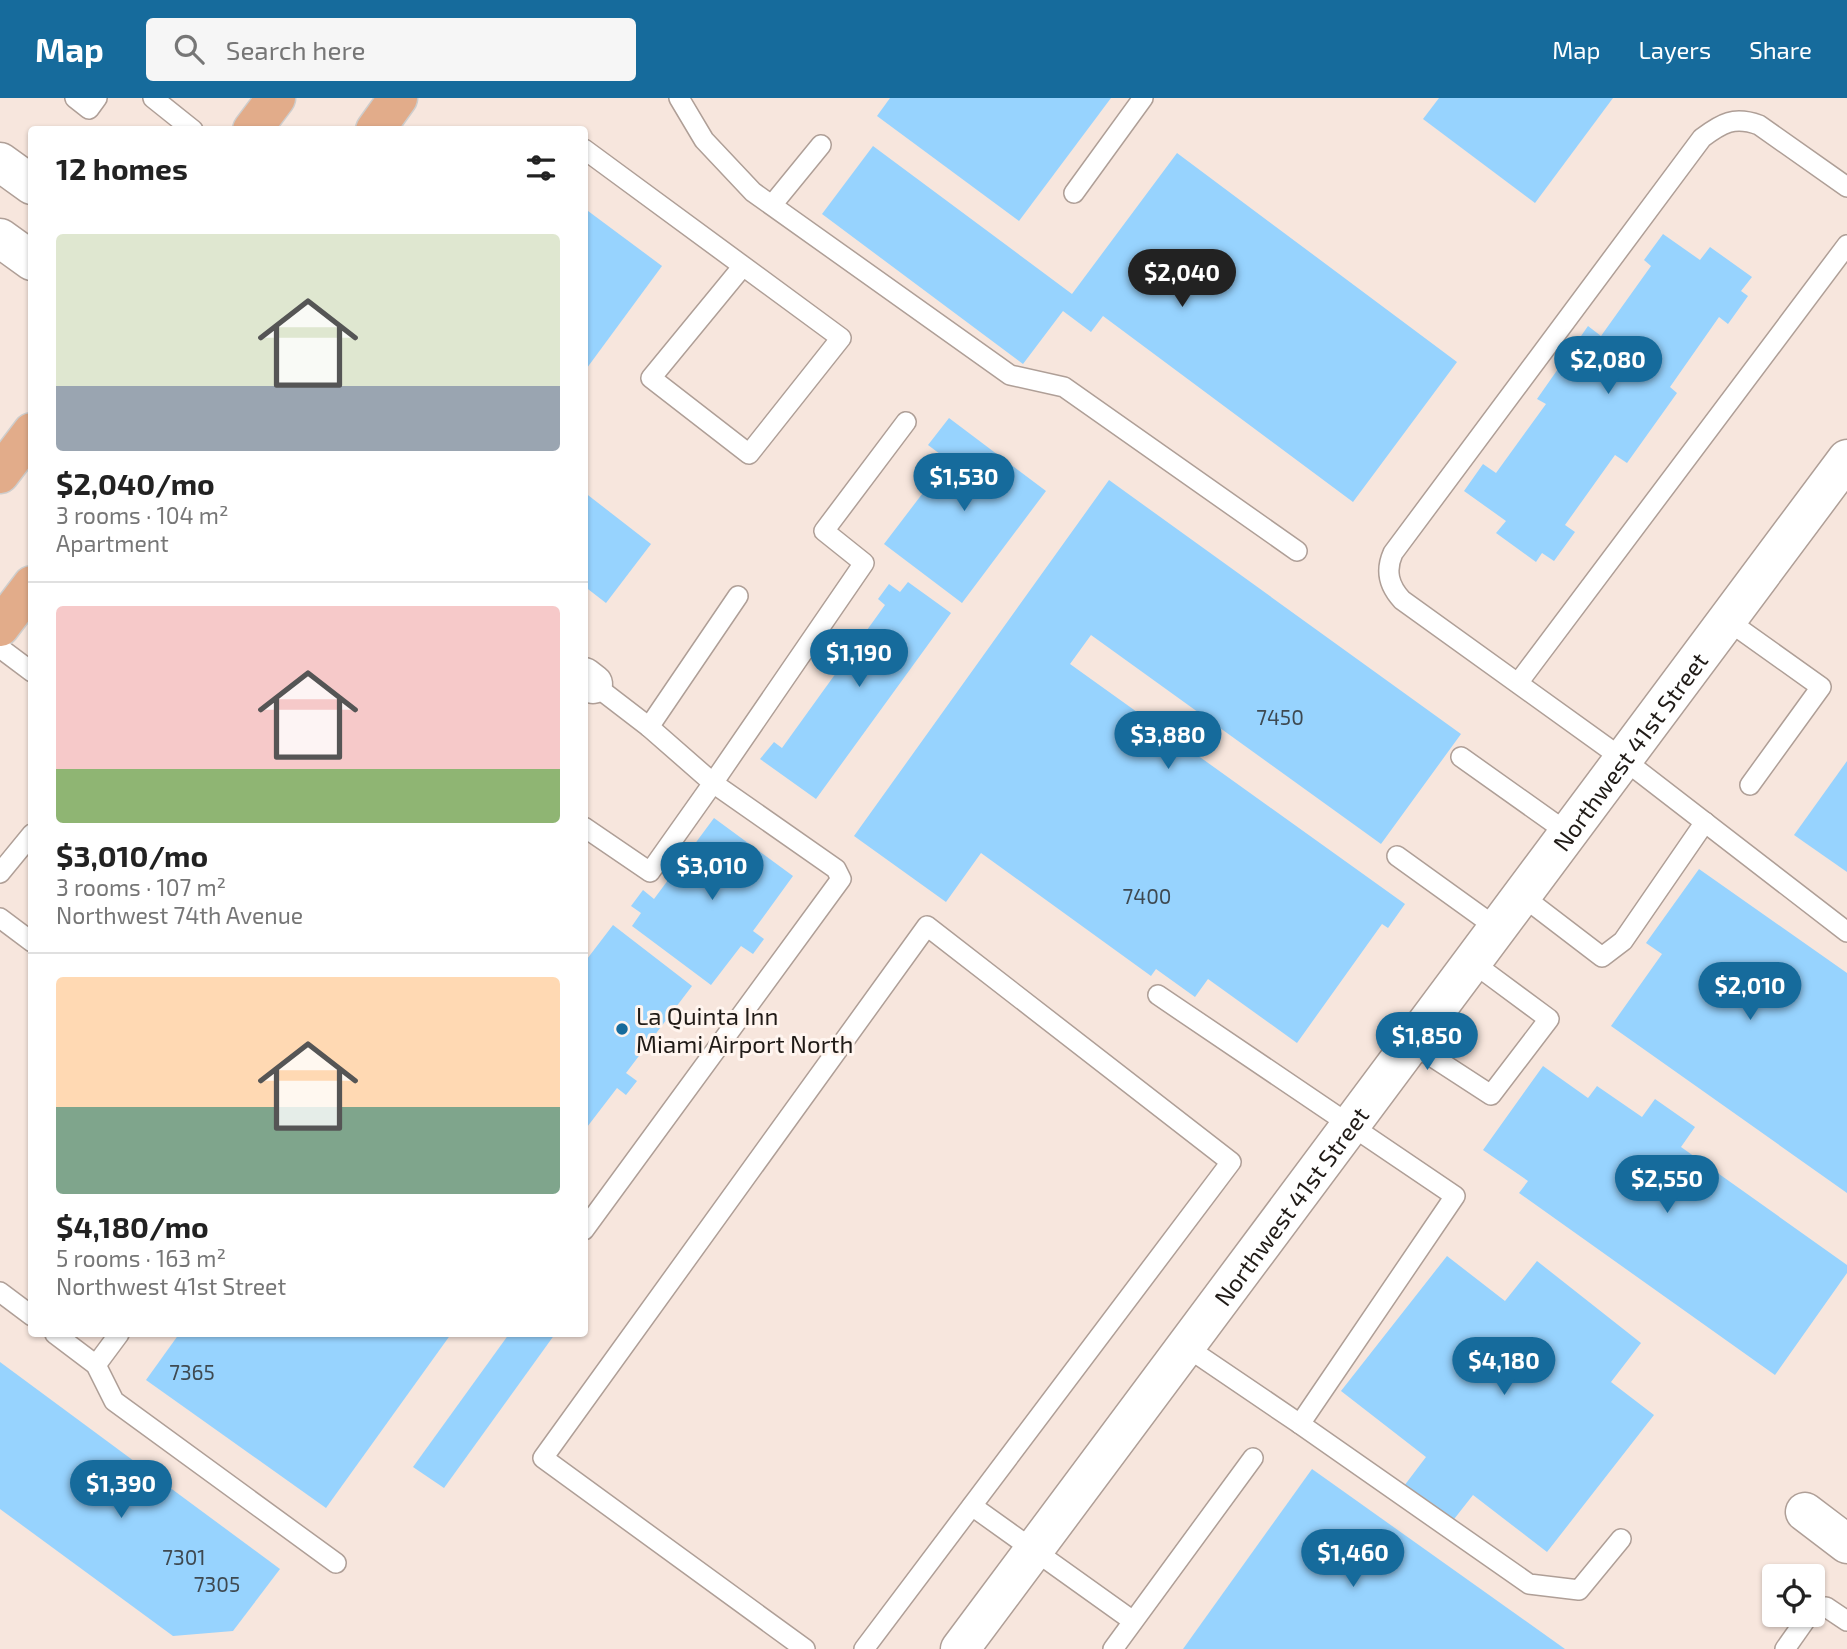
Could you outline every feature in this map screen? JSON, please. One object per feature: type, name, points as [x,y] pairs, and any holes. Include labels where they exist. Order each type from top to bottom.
[{"type":"main road","points":[[255,126],[276,98]]},
{"type":"main road","points":[[378,126],[398,98]]},
{"type":"main road","points":[[0,474],[28,437]]},
{"type":"main road","points":[[0,627],[28,590]]},
{"type":"street","points":[[0,162],[28,182]]},
{"type":"street","points":[[0,238],[28,258]]},
{"type":"street","name":"Northwest 41st Street","points":[[960,1649],[1727,620],[1841,479]]},
{"type":"street","points":[[1805,1512],[1847,1544]]},
{"type":"lane","points":[[75,98],[89,108],[97,98]]},
{"type":"lane","points":[[153,98],[188,126]]},
{"type":"lane","points":[[679,98],[704,140],[753,192],[1010,376],[1064,387],[1297,551]]},
{"type":"lane","points":[[1074,193],[1143,98]]},
{"type":"lane","points":[[1847,187],[1759,125],[1744,120],[1722,123],[1702,138],[1393,553],[1388,575],[1393,590],[1402,600],[1623,759],[1847,932]]},
{"type":"lane","points":[[772,205],[821,145]]},
{"type":"lane","points":[[588,152],[841,338],[749,454],[651,378],[743,266]]},
{"type":"lane","points":[[1518,684],[1847,245]]},
{"type":"lane","points":[[588,830],[650,873],[864,563],[824,531],[906,422]]},
{"type":"lane","points":[[649,727],[738,596]]},
{"type":"lane","points":[[1727,620],[1821,687],[1750,785]]},
{"type":"lane","points":[[0,648],[28,669]]},
{"type":"lane","points":[[588,1225],[841,879],[836,869],[713,783],[649,727],[589,681]]},
{"type":"lane","points":[[1461,757],[1568,833]]},
{"type":"lane","points":[[1521,895],[1602,957],[1623,941],[1705,822]]},
{"type":"lane","points":[[0,873],[28,839]]},
{"type":"lane","points":[[1396,856],[1497,928]]},
{"type":"lane","points":[[0,918],[28,939]]},
{"type":"lane","points":[[804,1649],[543,1458],[927,926],[1231,1162],[864,1649]]},
{"type":"lane","points":[[1411,1043],[1491,1095],[1549,1019],[1472,962]]},
{"type":"lane","points":[[1158,995],[1455,1196],[1300,1424]]},
{"type":"lane","points":[[0,1292],[28,1313]]},
{"type":"lane","points":[[59,1337],[96,1365],[114,1401],[336,1563]]},
{"type":"lane","points":[[96,1365],[117,1337]]},
{"type":"lane","points":[[1185,1346],[1529,1584],[1579,1590],[1621,1539]]},
{"type":"lane","points":[[1112,1649],[1253,1458]]},
{"type":"lane","points":[[972,1506],[1133,1621]]},
{"type":"lane","points":[[1825,1607],[1847,1621]]},
{"type":"lane","points":[[1785,1649],[1801,1627]]},
{"type":"building","points":[[890,98],[1111,98],[1019,221],[877,116]]},
{"type":"building","points":[[1439,98],[1613,98],[1535,203],[1423,119]]},
{"type":"building","points":[[873,146],[1072,294],[1177,153],[1457,362],[1353,502],[1103,316],[1091,332],[1063,311],[1023,364],[822,214]]},
{"type":"building","points":[[588,211],[662,266],[588,367]]},
{"type":"building","points":[[1663,234],[1700,260],[1710,247],[1752,277],[1741,291],[1748,296],[1728,324],[1719,317],[1670,387],[1677,393],[1627,463],[1615,455],[1565,525],[1575,532],[1554,561],[1542,553],[1536,562],[1496,533],[1506,521],[1464,491],[1483,464],[1496,473],[1546,404],[1537,399],[1588,326],[1601,336],[1651,266],[1644,260]]},
{"type":"building","points":[[949,418],[1046,491],[962,603],[884,544],[948,460],[928,445]]},
{"type":"building","points":[[1109,480],[1461,734],[1381,844],[1091,635],[1070,664],[1405,904],[1388,928],[1382,924],[1297,1043],[1208,979],[1195,997],[1156,969],[1151,976],[981,853],[946,902],[854,836]]},
{"type":"building","points":[[588,495],[651,544],[606,603],[588,589]]},
{"type":"building","points":[[908,582],[951,613],[816,799],[760,759],[774,742],[782,748],[885,605],[878,599],[889,584],[900,592]]},
{"type":"building","points":[[1847,761],[1847,872],[1794,835]]},
{"type":"building","points":[[714,818],[793,876],[753,931],[764,939],[753,954],[741,946],[711,985],[632,926],[641,913],[631,906],[643,890],[654,899]]},
{"type":"building","points":[[1699,869],[1847,973],[1847,1193],[1611,1026],[1662,954],[1646,943]]},
{"type":"building","name":"La Quinta Inn Miami Airport North","points":[[613,925],[692,986],[626,1073],[637,1081],[626,1095],[617,1088],[588,1126],[588,958]]},
{"type":"building","points":[[1543,1066],[1588,1098],[1597,1086],[1642,1117],[1655,1099],[1695,1127],[1681,1147],[1847,1265],[1847,1273],[1775,1375],[1519,1193],[1528,1181],[1483,1150]]},
{"type":"building","points":[[1447,1256],[1505,1301],[1537,1261],[1641,1343],[1611,1382],[1654,1415],[1547,1552],[1473,1495],[1451,1523],[1404,1486],[1426,1457],[1341,1391]]},
{"type":"building","points":[[177,1337],[449,1337],[326,1508],[146,1380]]},
{"type":"building","points":[[507,1337],[553,1337],[444,1488],[413,1467]]},
{"type":"building","points":[[0,1362],[280,1569],[233,1631],[173,1636],[0,1509]]},
{"type":"building","points":[[1312,1469],[1565,1649],[1183,1649]]},
{"type":"place","name":"La Quinta Inn Miami Airport North","points":[[622,1029]]}]
